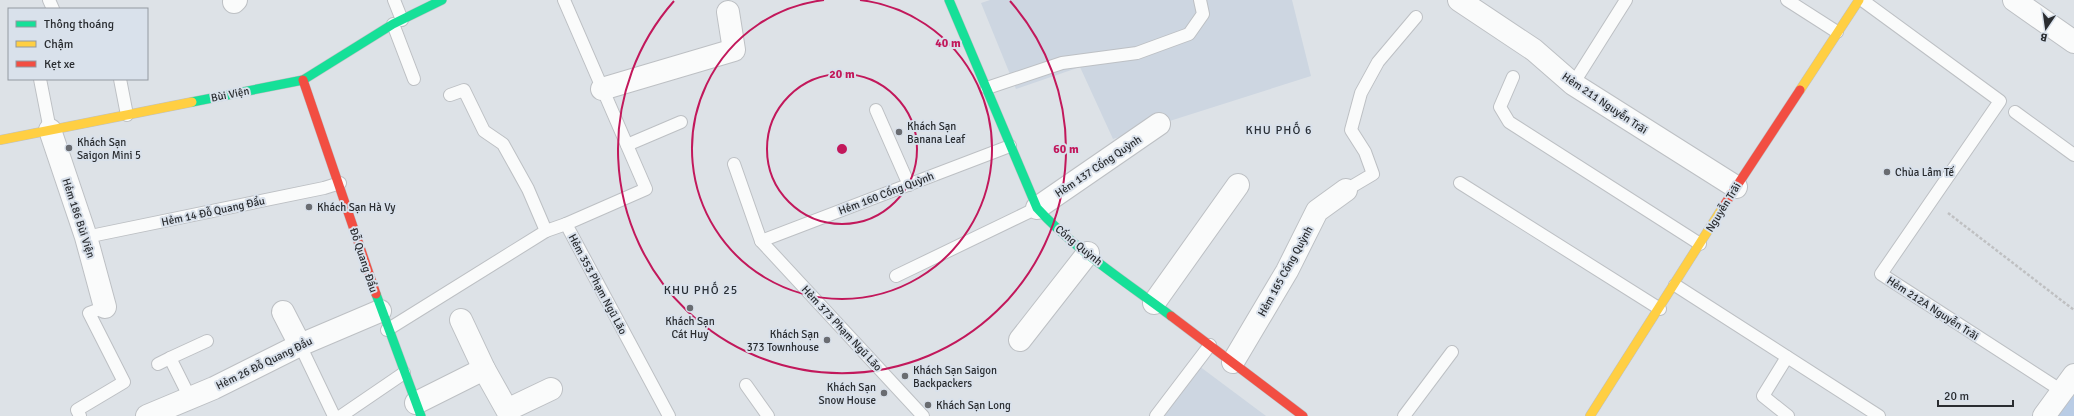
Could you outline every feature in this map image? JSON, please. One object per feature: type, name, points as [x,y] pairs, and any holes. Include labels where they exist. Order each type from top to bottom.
[{"type":"street","name":"Bùi Viện","points":[[0,140],[303,80],[398,22],[442,0]]},
{"type":"street","name":"Cống Quỳnh","points":[[949,0],[1037,208],[1046,218],[1088,254],[1303,416]]},
{"type":"street","name":"Hẻm 211 Nguyễn Trãi","points":[[1459,0],[1534,50],[1573,84],[1736,187]]},
{"type":"street","name":"Nguyễn Trãi","points":[[1590,416],[1660,309],[1736,187],[1859,0]]},
{"type":"street","points":[[2014,0],[2074,42]]},
{"type":"street","points":[[602,89],[734,50],[726,6]]},
{"type":"street","name":"Ðỗ Quang Ðẩu","points":[[303,80],[340,183],[384,320],[418,409]]},
{"type":"street","name":"Hẻm 137 Cống Quỳnh","points":[[1037,208],[1159,124]]},
{"type":"street","name":"Hẻm 186 Bùi Viện","points":[[50,130],[86,237],[105,307]]},
{"type":"street","points":[[1154,303],[1238,185]]},
{"type":"street","name":"Hẻm 165 Cống Quỳnh","points":[[1233,362],[1287,271],[1317,211],[1346,190]]},
{"type":"street","points":[[1020,340],[1088,254]]},
{"type":"street","points":[[283,312],[300,345]]},
{"type":"street","name":"Hẻm 26 Ðỗ Quang Ðầu","points":[[147,416],[214,388],[300,345],[384,320]]},
{"type":"street","points":[[461,320],[484,369],[506,410],[551,390]]},
{"type":"street","points":[[418,409],[484,369]]},
{"type":"street","points":[[2044,416],[2068,383]]},
{"type":"lane","points":[[394,0],[398,22],[414,79]]},
{"type":"lane","points":[[564,0],[646,190],[566,224]]},
{"type":"lane","points":[[987,88],[1062,63],[1137,53],[1189,34],[1203,14],[1200,0]]},
{"type":"lane","points":[[1573,84],[1626,0]]},
{"type":"lane","points":[[1787,0],[1837,32]]},
{"type":"lane","name":"Hẻm 212A Nguyễn Trãi","points":[[1862,0],[2000,101],[1881,274],[2068,383]]},
{"type":"lane","points":[[1346,190],[1373,174],[1365,152],[1351,130],[1361,93],[1378,62],[1416,17]]},
{"type":"lane","points":[[1513,77],[1500,107],[1509,122],[1700,244]]},
{"type":"lane","points":[[40,80],[50,130]]},
{"type":"lane","points":[[120,80],[128,115]]},
{"type":"lane","points":[[450,95],[464,90],[484,131],[502,144],[528,188],[546,231]]},
{"type":"lane","points":[[876,110],[909,184]]},
{"type":"lane","points":[[2015,112],[2074,155]]},
{"type":"lane","points":[[627,145],[681,122]]},
{"type":"lane","name":"Hẻm 160 Cống Quỳnh","points":[[761,241],[1010,146]]},
{"type":"lane","points":[[734,164],[761,241]]},
{"type":"lane","name":"Hẻm 14 Ðỗ Quang Ðẩu","points":[[86,237],[340,183]]},
{"type":"lane","points":[[1460,183],[1660,309]]},
{"type":"lane","points":[[896,276],[1037,208]]},
{"type":"lane","name":"Hẻm 353 Phạm Ngũ Lão","points":[[384,320],[546,231],[566,224],[669,416]]},
{"type":"lane","name":"Hẻm 373 Phạm Ngũ Lão","points":[[761,241],[923,416]]},
{"type":"lane","points":[[1675,285],[1879,416]]},
{"type":"lane","points":[[80,416],[77,410],[124,382],[89,314],[105,307]]},
{"type":"lane","points":[[158,364],[207,341]]},
{"type":"lane","points":[[300,345],[334,416]]},
{"type":"lane","points":[[1156,416],[1210,345]]},
{"type":"lane","points":[[1404,416],[1452,352]]},
{"type":"lane","points":[[1787,357],[1763,396],[1788,416]]},
{"type":"lane","points":[[170,358],[190,398]]},
{"type":"lane","points":[[342,416],[404,373]]},
{"type":"lane","points":[[746,385],[768,416]]},
{"type":"path","points":[[1948,213],[2074,310]]},
{"type":"shaded area","points":[[990,0],[1292,0],[1311,76],[1113,139],[1080,67],[1016,89],[981,3]]},
{"type":"shaded area","points":[[1199,366],[1266,416],[1161,416]]},
{"type":"shaded area","points":[[2074,390],[2074,416],[2056,416]]},
{"type":"traffic: fast","points":[[192,102],[303,80],[393,24],[442,0]]},
{"type":"traffic: fast","points":[[949,0],[1037,208],[1051,223],[1084,251],[1171,316]]},
{"type":"traffic: fast","points":[[376,294],[421,416]]},
{"type":"traffic: slow","points":[[1800,90],[1859,0]]},
{"type":"traffic: slow","points":[[0,140],[192,102]]},
{"type":"traffic: slow","points":[[1590,416],[1723,207]]},
{"type":"traffic: jam","points":[[303,80],[376,294]]},
{"type":"traffic: jam","points":[[1723,207],[1800,90]]},
{"type":"traffic: jam","points":[[1171,316],[1303,416]]},
{"type":"place","name":"Khách Sạn Banana Leaf","points":[[899,132]]},
{"type":"place","name":"Khách Sạn Saigon Mini 5","points":[[69,148]]},
{"type":"place","name":"Chùa Lâm Tế","points":[[1887,172]]},
{"type":"place","name":"Khách Sạn Hà Vy","points":[[309,207]]},
{"type":"place","name":"Khách Sạn Cát Huy","points":[[690,308]]},
{"type":"place","name":"Khách Sạn 373 Townhouse","points":[[827,340]]},
{"type":"place","name":"Khách Sạn Saigon Backpackers","points":[[905,376]]},
{"type":"place","name":"Khách Sạn Snow House","points":[[884,393]]},
{"type":"place","name":"Khách Sạn Long","points":[[928,405]]},
{"type":"district","name":"KHU PHỐ 6","points":[[1279,130]]},
{"type":"district","name":"KHU PHỐ 25","points":[[701,290]]}]
